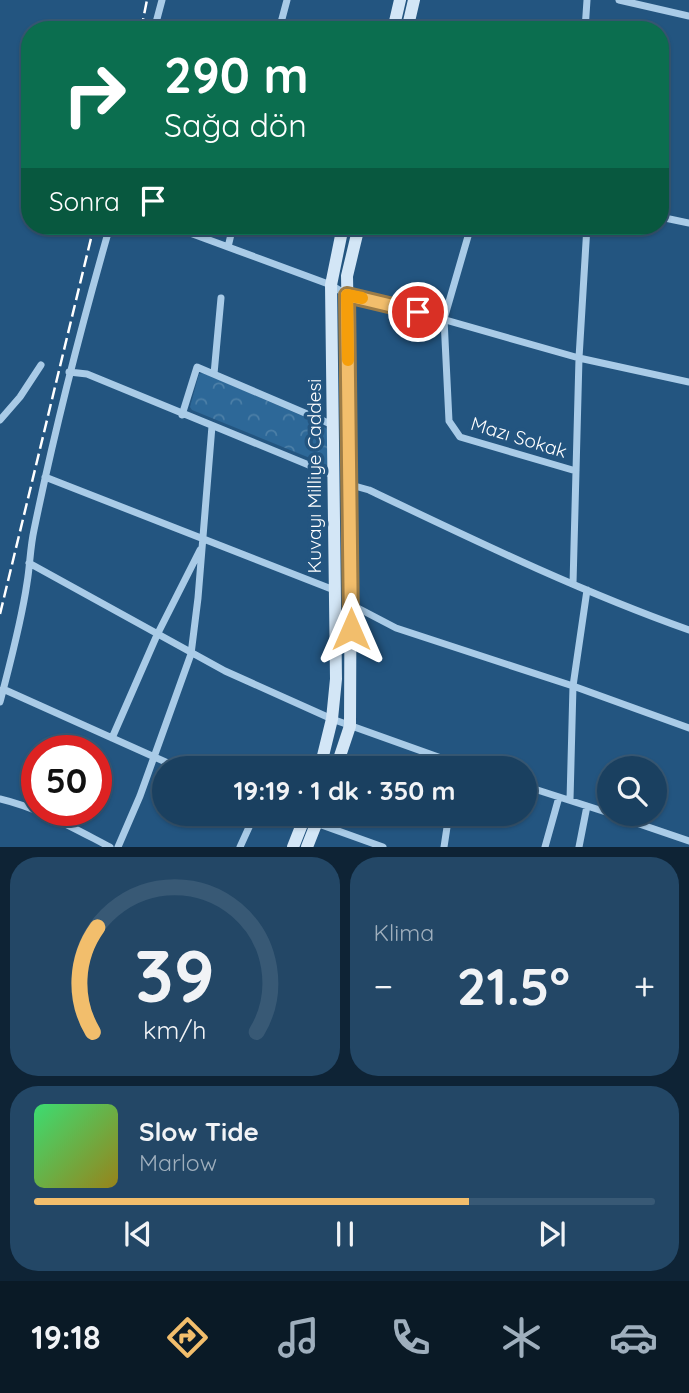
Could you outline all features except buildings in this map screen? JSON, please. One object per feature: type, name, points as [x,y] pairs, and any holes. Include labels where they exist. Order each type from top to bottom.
[{"type":"main road","points":[[395,21],[400,0]]},
{"type":"main road","points":[[409,21],[414,0]]},
{"type":"main road","name":"Kuvayı Milliye Caddesi","points":[[323,756],[332,719],[338,648],[334,590],[331,285],[341,235]]},
{"type":"main road","name":"Kuvayı Milliye Caddesi","points":[[340,756],[351,726],[351,485],[347,276],[357,235]]},
{"type":"main road","points":[[293,847],[301,826]]},
{"type":"main road","points":[[307,847],[315,826]]},
{"type":"street","points":[[157,21],[162,0]]},
{"type":"street","points":[[281,21],[287,0]]},
{"type":"street","points":[[586,21],[587,0]]},
{"type":"street","points":[[619,0],[689,16]]},
{"type":"street","points":[[669,219],[689,223]]},
{"type":"street","points":[[0,702],[17,636],[30,563],[30,545],[69,372],[107,235]]},
{"type":"street","points":[[195,235],[331,285],[347,295],[444,319],[579,358],[689,382]]},
{"type":"street","points":[[228,247],[231,235]]},
{"type":"street","name":"Mazı Sokak","points":[[468,235],[444,319],[449,421],[460,438],[576,471]]},
{"type":"street","points":[[573,584],[579,358],[586,235]]},
{"type":"street","points":[[214,374],[221,298]]},
{"type":"street","points":[[0,420],[20,397],[41,365]]},
{"type":"street","points":[[182,415],[197,367],[334,425]]},
{"type":"street","points":[[69,372],[87,374],[334,475]]},
{"type":"street","points":[[153,756],[191,653],[212,426]]},
{"type":"street","points":[[45,477],[202,543],[334,590]]},
{"type":"street","points":[[351,485],[369,490],[494,550],[573,584],[689,630]]},
{"type":"street","points":[[152,757],[112,738],[157,635],[202,543]]},
{"type":"street","points":[[30,563],[191,653],[332,719],[430,756]]},
{"type":"street","points":[[570,800],[573,686],[587,590]]},
{"type":"street","points":[[352,605],[396,628],[573,686],[689,728]]},
{"type":"street","points":[[4,689],[105,735]]},
{"type":"street","points":[[118,847],[152,760]]},
{"type":"street","points":[[537,790],[597,810]]},
{"type":"street","points":[[545,847],[559,797]]},
{"type":"street","points":[[0,799],[16,802],[53,818],[110,847]]},
{"type":"street","points":[[579,847],[587,806]]},
{"type":"street","points":[[240,847],[250,826]]},
{"type":"street","points":[[334,826],[383,847]]},
{"type":"street","points":[[444,847],[447,826]]},
{"type":"street","points":[[645,826],[689,841]]},
{"type":"green space","points":[[203,373],[319,423],[327,429],[327,465],[192,410],[190,407],[199,374]]},
{"type":"railway","points":[[143,21],[147,0]]},
{"type":"railway","points":[[0,614],[92,235]]},
{"type":"slow traffic","points":[[348,360],[347,295],[362,298]]},
{"type":"route","points":[[351,629],[347,295],[418,312]]}]
